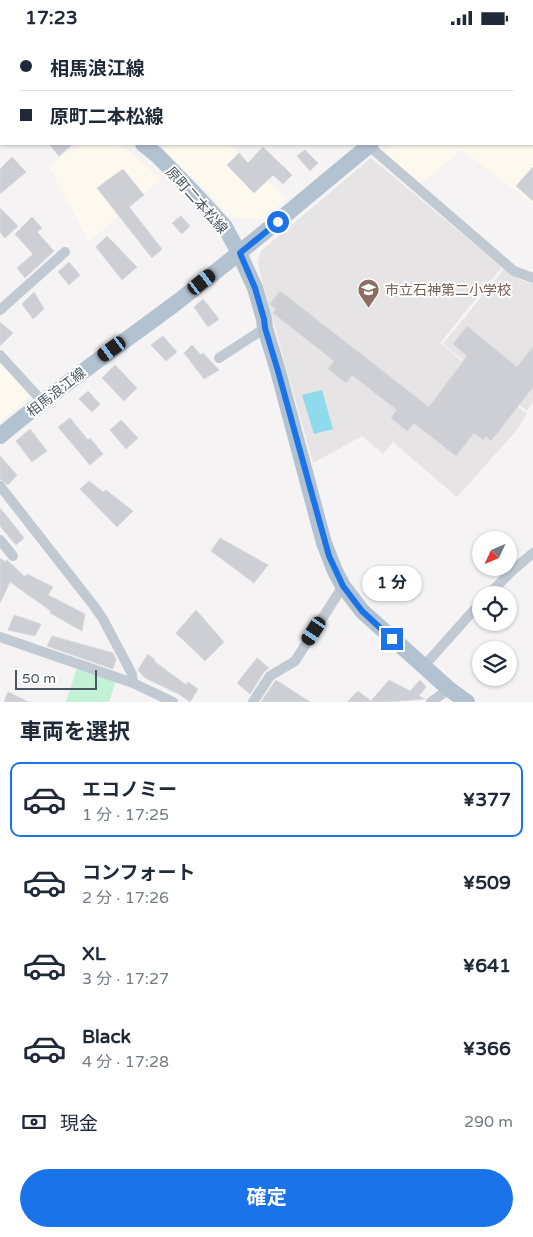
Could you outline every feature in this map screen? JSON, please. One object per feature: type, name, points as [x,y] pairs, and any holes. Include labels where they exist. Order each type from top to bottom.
[{"type":"main road","name":"原町二本松線","points":[[144,145],[191,190],[225,227],[240,253],[255,288],[264,319],[324,543],[343,586],[362,611],[449,689],[467,702]]},
{"type":"main road","name":"相馬浪江線","points":[[0,436],[42,401],[240,253],[370,145]]},
{"type":"street","points":[[370,145],[514,271],[533,278]]},
{"type":"street","points":[[0,310],[65,252]]},
{"type":"street","points":[[219,358],[265,328]]},
{"type":"street","points":[[0,355],[42,401]]},
{"type":"street","points":[[0,486],[99,613],[126,661],[132,674],[133,683]]},
{"type":"street","points":[[0,540],[13,556]]},
{"type":"street","points":[[498,586],[533,553]]},
{"type":"street","points":[[253,702],[270,676],[295,661],[343,586]]},
{"type":"street","points":[[424,666],[472,612]]},
{"type":"street","points":[[0,637],[133,683],[167,701]]},
{"type":"street","points":[[431,702],[449,689]]},
{"type":"shaded area","points":[[78,145],[122,145],[160,179],[89,242],[49,166]]},
{"type":"shaded area","points":[[165,145],[231,145],[286,198],[266,219],[231,218],[197,181],[161,148]]},
{"type":"shaded area","points":[[391,145],[533,145],[533,204],[462,150],[419,185],[381,153]]},
{"type":"shaded area","name":"市立石神第二小学校","points":[[371,158],[502,267],[440,343],[527,414],[517,430],[457,497],[393,442],[383,454],[362,436],[313,463],[261,278],[258,262],[261,251]]},
{"type":"shaded area","points":[[504,269],[521,280],[533,284],[533,401],[527,411],[443,344]]},
{"type":"shaded area","points":[[0,360],[31,395],[0,422]]},
{"type":"green space","points":[[77,668],[116,681],[109,702],[66,702]]},
{"type":"water","points":[[322,390],[333,429],[314,434],[302,395]]},
{"type":"building","points":[[50,145],[72,145],[59,156]]},
{"type":"building","points":[[263,147],[292,175],[283,184],[273,175],[254,193],[227,165],[239,153],[248,163]]},
{"type":"building","points":[[305,150],[318,163],[310,171],[297,156]]},
{"type":"building","points":[[12,157],[26,172],[0,194],[0,169]]},
{"type":"building","points":[[533,167],[533,201],[516,186]]},
{"type":"building","points":[[123,169],[144,195],[129,207],[162,249],[152,258],[97,188]]},
{"type":"building","points":[[0,208],[18,226],[5,238],[0,232]]},
{"type":"building","points":[[181,216],[190,226],[182,234],[172,223]]},
{"type":"building","points":[[32,217],[42,228],[37,232],[54,251],[25,278],[17,268],[33,254],[15,234]]},
{"type":"building","points":[[107,236],[137,267],[122,280],[96,247]]},
{"type":"building","points":[[69,262],[80,275],[69,285],[58,272]]},
{"type":"building","points":[[280,291],[429,407],[467,356],[453,344],[467,326],[517,367],[533,347],[533,387],[491,441],[486,436],[483,440],[474,433],[456,456],[414,423],[407,431],[391,418],[397,410],[352,375],[346,383],[328,369],[334,361],[273,313],[276,309],[270,304]]},
{"type":"building","points":[[34,292],[44,309],[33,319],[22,304]]},
{"type":"building","points":[[203,299],[219,319],[208,327],[194,307]]},
{"type":"building","points":[[0,322],[13,333],[0,346]]},
{"type":"building","points":[[163,336],[177,352],[166,361],[151,345]]},
{"type":"building","points":[[192,345],[201,355],[203,353],[219,370],[204,379],[184,353]]},
{"type":"building","points":[[115,365],[137,388],[124,401],[102,378]]},
{"type":"building","points":[[88,391],[100,404],[92,412],[79,399]]},
{"type":"building","points":[[70,418],[88,440],[90,438],[103,454],[90,465],[58,427]]},
{"type":"building","points":[[121,420],[138,438],[126,449],[110,430]]},
{"type":"building","points":[[30,429],[47,451],[32,462],[16,441]]},
{"type":"building","points":[[0,456],[17,475],[8,485],[0,479]]},
{"type":"building","points":[[89,481],[103,492],[106,490],[133,511],[117,527],[80,489]]},
{"type":"building","points":[[0,508],[24,538],[16,545],[0,526]]},
{"type":"building","points":[[220,538],[268,565],[254,583],[211,551]]},
{"type":"building","points":[[0,558],[6,562],[7,560],[25,577],[27,574],[53,587],[48,595],[85,614],[82,631],[50,613],[51,611],[10,582],[0,603]]},
{"type":"building","points":[[196,610],[224,642],[205,661],[176,633]]},
{"type":"building","points":[[14,615],[41,624],[35,636],[8,630]]},
{"type":"building","points":[[52,636],[113,653],[116,659],[113,669],[47,646]]},
{"type":"building","points":[[148,654],[154,661],[186,685],[188,682],[198,689],[190,702],[179,694],[145,678],[138,670]]},
{"type":"building","points":[[257,658],[269,668],[264,672],[250,694],[237,683]]},
{"type":"building","points":[[276,680],[310,702],[261,702]]},
{"type":"building","points":[[389,680],[410,691],[420,680],[426,687],[419,696],[425,699],[387,702],[347,702],[358,691],[371,701]]},
{"type":"building","points":[[8,692],[29,702],[4,702]]},
{"type":"place","name":"市立石神第二小学校","points":[[369,309]]},
{"type":"route","points":[[278,222],[240,253],[255,288],[329,556],[343,586],[362,611],[392,639]]}]
